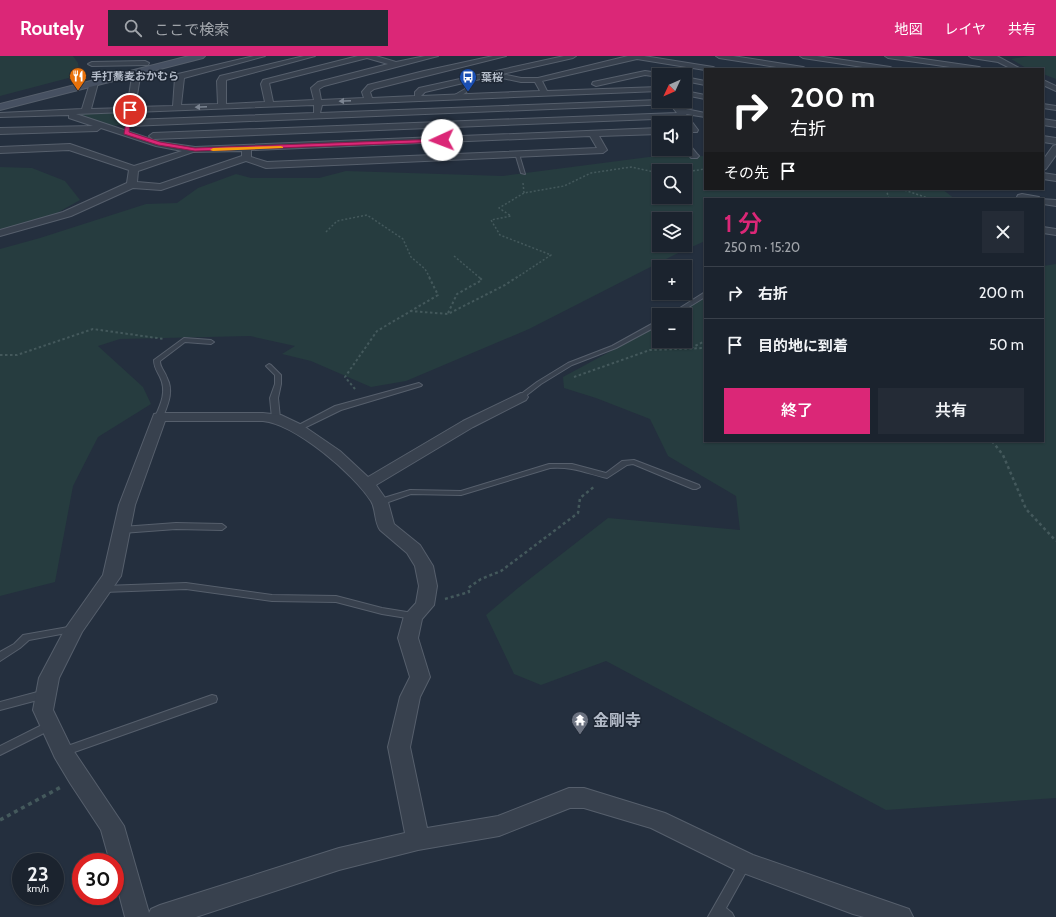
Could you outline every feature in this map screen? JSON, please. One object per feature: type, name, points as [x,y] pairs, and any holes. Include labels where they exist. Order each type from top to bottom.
[{"type":"street","points":[[0,107],[132,73],[146,66],[152,56]]},
{"type":"street","points":[[92,64],[146,66],[200,56]]},
{"type":"street","points":[[177,108],[179,78],[181,76],[262,56]]},
{"type":"street","points":[[222,106],[221,81],[223,78],[312,56]]},
{"type":"street","points":[[269,104],[265,84],[266,82],[367,56],[497,95]]},
{"type":"street","points":[[314,146],[318,102],[315,88],[321,84],[395,64],[435,56]]},
{"type":"street","points":[[368,101],[366,92],[367,89],[424,73],[503,56]]},
{"type":"street","points":[[417,99],[419,92],[422,90],[573,56]]},
{"type":"street","points":[[492,74],[521,80],[538,80],[634,56],[708,68]]},
{"type":"street","points":[[692,72],[721,56],[797,68]]},
{"type":"street","points":[[802,56],[883,68]]},
{"type":"street","points":[[888,56],[944,67],[962,68]]},
{"type":"street","points":[[944,67],[956,56]]},
{"type":"street","points":[[972,56],[999,60]]},
{"type":"street","points":[[992,56],[1015,68]]},
{"type":"street","points":[[126,133],[136,77],[132,73]]},
{"type":"street","points":[[594,92],[590,86],[645,73],[652,74]]},
{"type":"street","points":[[0,115],[368,101],[438,78]]},
{"type":"street","points":[[538,80],[545,94]]},
{"type":"street","points":[[692,80],[704,83]]},
{"type":"street","points":[[86,111],[94,83]]},
{"type":"street","points":[[1044,83],[1056,89]]},
{"type":"street","points":[[392,94],[417,99],[652,89]]},
{"type":"street","points":[[1044,92],[1056,94]]},
{"type":"street","points":[[692,94],[704,97]]},
{"type":"street","points":[[497,95],[513,137]]},
{"type":"street","points":[[129,123],[652,102]]},
{"type":"street","points":[[1044,106],[1056,108]]},
{"type":"street","points":[[677,108],[694,130],[704,129]]},
{"type":"street","points":[[139,137],[507,122],[680,112],[704,115]]},
{"type":"street","points":[[58,113],[108,127],[159,144],[195,150],[246,153],[314,146],[652,131]]},
{"type":"street","points":[[1044,122],[1056,124]]},
{"type":"street","points":[[0,131],[108,127]]},
{"type":"street","points":[[246,153],[266,165],[603,150],[593,134]]},
{"type":"street","points":[[1044,139],[1056,141]]},
{"type":"street","points":[[399,142],[400,159]]},
{"type":"street","points":[[0,150],[70,147],[134,169],[195,150]]},
{"type":"street","points":[[1044,165],[1056,148]]},
{"type":"street","points":[[0,233],[67,214],[132,185],[161,187],[246,153]]},
{"type":"street","points":[[132,185],[134,169]]},
{"type":"street","points":[[1044,176],[1056,178]]},
{"type":"street","points":[[1023,193],[1033,198]]},
{"type":"street","points":[[1044,201],[1056,203]]},
{"type":"street","points":[[1044,230],[1056,232]]},
{"type":"street","points":[[367,484],[468,424],[521,397]]},
{"type":"street","points":[[138,917],[112,826],[62,752],[43,710],[45,694],[50,678],[74,629],[112,576],[127,505],[159,418],[263,417],[276,418],[297,428],[335,454],[367,484],[380,502],[386,526],[414,549],[424,566],[428,586],[408,638],[420,677],[410,697],[399,747],[418,840]]},
{"type":"street","points":[[160,917],[339,859],[418,840],[499,826],[569,798],[584,798],[656,820],[746,863],[853,902],[900,917]]},
{"type":"lane","points":[[454,97],[468,90],[468,87]]},
{"type":"lane","points":[[517,154],[523,173]]},
{"type":"lane","points":[[683,308],[704,295]]},
{"type":"lane","points":[[521,397],[539,383],[570,364],[614,347],[652,326]]},
{"type":"lane","points":[[159,418],[167,396],[165,377],[157,366],[158,360],[184,340],[211,342]]},
{"type":"lane","points":[[268,366],[278,375],[278,384],[274,398],[276,418]]},
{"type":"lane","points":[[297,428],[338,408],[419,385]]},
{"type":"lane","points":[[380,502],[410,492],[461,493],[549,466],[563,464],[573,465],[607,476],[625,464],[634,462],[696,487]]},
{"type":"lane","points":[[122,530],[176,526],[222,528]]},
{"type":"lane","points":[[104,589],[186,586],[272,598],[336,599],[382,611],[419,611]]},
{"type":"lane","points":[[0,657],[17,646],[26,637],[74,629]]},
{"type":"lane","points":[[0,706],[45,694]]},
{"type":"lane","points":[[62,752],[212,699]]},
{"type":"lane","points":[[0,750],[50,725]]},
{"type":"lane","points":[[720,915],[746,863]]},
{"type":"path","points":[[410,311],[448,314],[505,285],[552,255],[500,235],[491,220],[511,216],[499,208],[524,193],[564,186],[591,173],[631,167],[652,172]]},
{"type":"path","points":[[692,171],[704,169]]},
{"type":"path","points":[[904,190],[927,198]]},
{"type":"path","points":[[326,232],[337,221],[367,215],[403,239],[411,257],[425,269],[438,295],[377,331],[345,377],[357,392],[338,408]]},
{"type":"path","points":[[448,314],[458,294],[482,280],[454,256]]},
{"type":"path","points":[[0,355],[17,355],[93,329],[181,342]]},
{"type":"path","points":[[691,349],[704,342]]},
{"type":"path","points":[[571,379],[650,350],[704,348]]},
{"type":"path","points":[[993,442],[1004,456],[1026,509],[1056,541]]},
{"type":"path","points":[[419,611],[468,592],[468,588],[501,571],[578,513],[580,498],[607,476]]},
{"type":"path","points":[[0,820],[78,777]]},
{"type":"green space","points":[[0,56],[73,56],[78,63],[80,75],[0,96]]},
{"type":"green space","points":[[1029,56],[1056,56],[1056,79],[1044,74],[1044,68],[1026,68],[1011,59]]},
{"type":"green space","points":[[123,111],[127,113],[124,124],[113,126],[76,115],[83,113]]},
{"type":"green space","points":[[704,156],[704,190],[943,190],[954,198],[704,198],[704,241],[692,247],[692,212],[652,212],[652,252],[681,252],[664,260],[652,260],[652,266],[529,329],[406,381],[371,387],[311,361],[282,354],[295,346],[250,336],[120,339],[98,346],[143,387],[151,404],[98,437],[73,486],[55,582],[0,596],[0,249],[40,238],[146,204],[177,203],[198,188],[236,174],[251,178],[319,178],[346,171],[503,176],[649,157]]},
{"type":"green space","points":[[0,167],[32,168],[65,181],[80,200],[57,213],[0,230]]},
{"type":"green space","points":[[1056,264],[1056,798],[886,810],[606,661],[541,685],[514,674],[486,615],[518,588],[608,518],[740,530],[736,496],[668,456],[650,419],[596,398],[564,388],[563,377],[652,329],[652,348],[692,348],[692,308],[688,308],[704,299],[704,442],[1044,442],[1044,266]]},
{"type":"slow traffic","points":[[213,150],[281,147]]},
{"type":"place","name":"手打蕎麦おかむら","points":[[78,91]]},
{"type":"place","name":"葉桜","points":[[468,92]]},
{"type":"place","name":"金剛寺","points":[[580,735]]},
{"type":"route","points":[[130,110],[129,123],[126,133],[159,144],[195,150],[442,140]]}]
